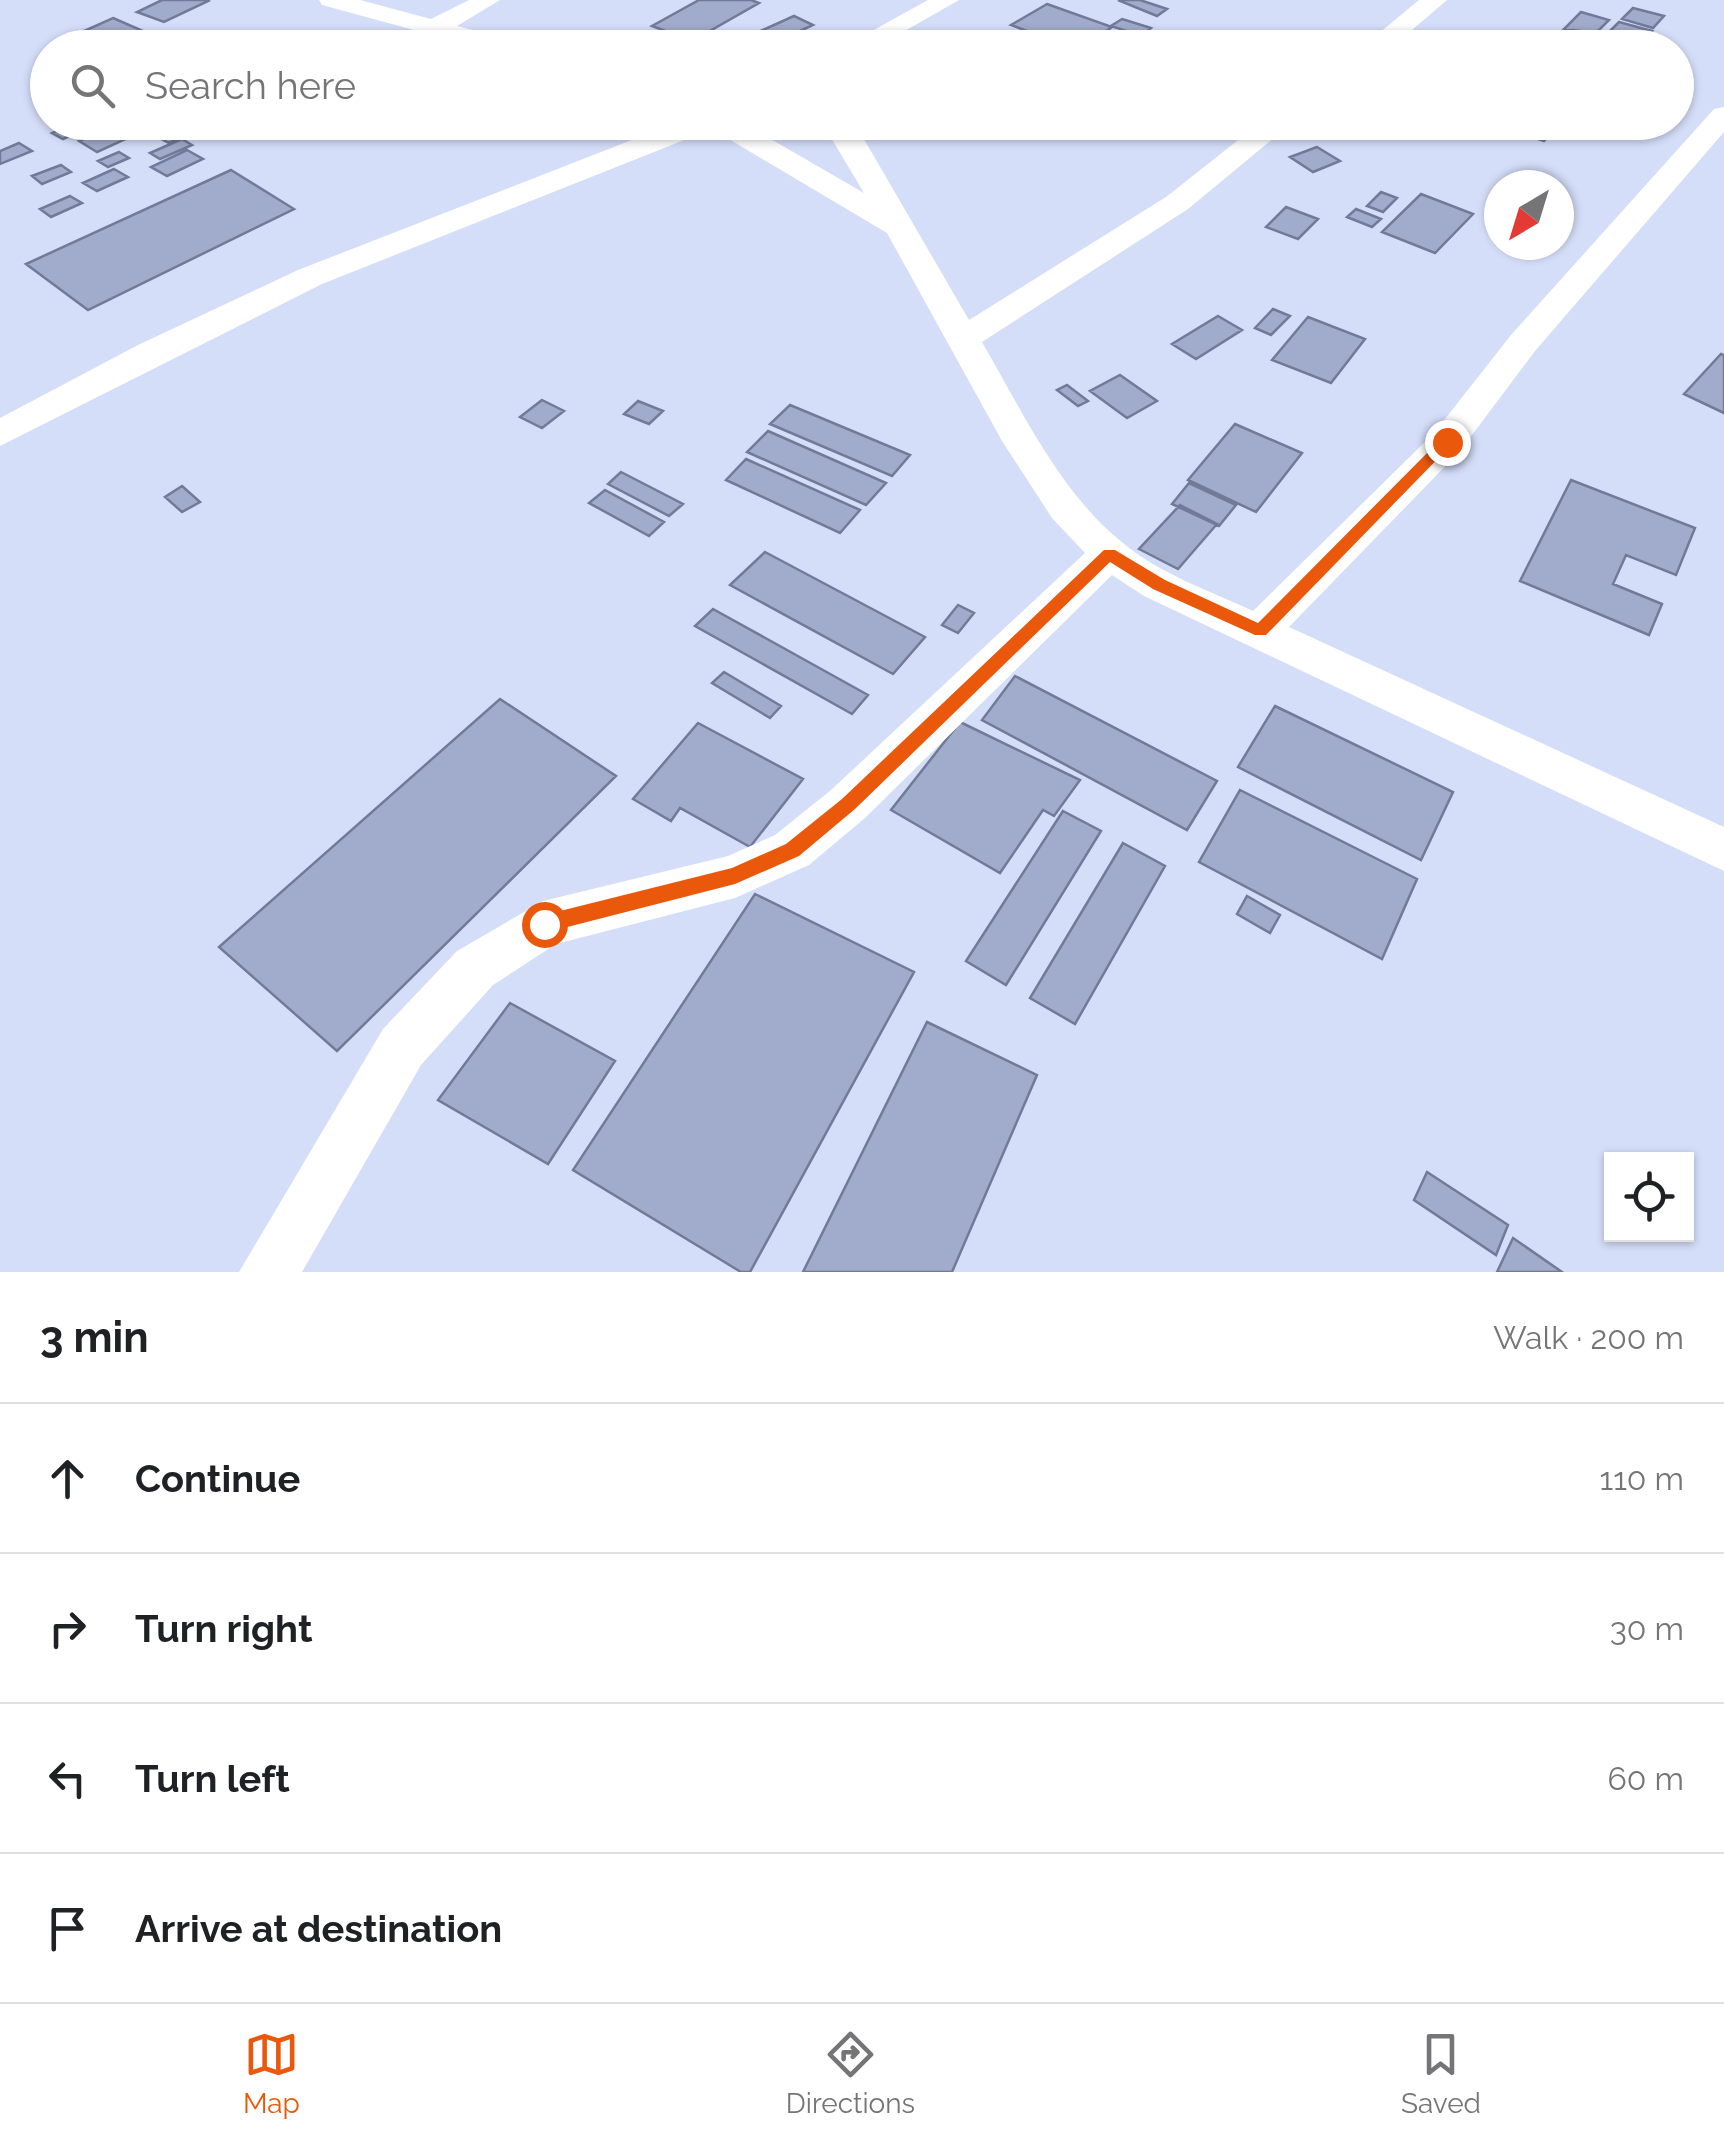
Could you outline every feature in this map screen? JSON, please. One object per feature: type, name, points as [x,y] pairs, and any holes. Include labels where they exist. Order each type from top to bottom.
[{"type":"street","points":[[331,0],[447,30]]},
{"type":"street","points":[[436,27],[488,0]]},
{"type":"street","points":[[883,30],[922,6],[947,0]]},
{"type":"street","points":[[1397,30],[1435,0]]},
{"type":"street","points":[[910,30],[922,6]]},
{"type":"street","points":[[1260,630],[1447,442],[1523,343],[1724,115]]},
{"type":"street","points":[[0,434],[150,353],[310,277],[659,140]]},
{"type":"street","points":[[751,140],[898,227]]},
{"type":"street","points":[[846,140],[1022,441],[1066,508],[1109,554],[1159,584],[1724,850]]},
{"type":"street","points":[[964,339],[1177,203],[1256,140]]},
{"type":"street","points":[[269,1272],[402,1047],[476,968],[544,924],[735,876],[792,850],[848,804],[1109,554]]},
{"type":"building","points":[[162,0],[210,0],[164,22],[137,12]]},
{"type":"building","points":[[699,0],[759,3],[711,30],[663,30],[652,26]]},
{"type":"building","points":[[1118,0],[1140,0],[1167,9],[1157,16]]},
{"type":"building","points":[[1047,4],[1112,27],[1024,30],[1011,25]]},
{"type":"building","points":[[1633,8],[1664,16],[1653,28],[1622,19]]},
{"type":"building","points":[[1581,12],[1609,20],[1599,30],[1564,29]]},
{"type":"building","points":[[794,16],[813,25],[802,30],[763,30]]},
{"type":"building","points":[[113,18],[141,30],[86,30]]},
{"type":"building","points":[[1122,19],[1151,28],[1123,30],[1111,26]]},
{"type":"building","points":[[1619,22],[1648,30],[1611,30]]},
{"type":"building","points":[[81,140],[124,140],[97,152]]},
{"type":"building","points":[[180,140],[192,145],[160,159],[150,153]]},
{"type":"building","points":[[19,143],[32,151],[0,164],[0,151]]},
{"type":"building","points":[[1317,147],[1340,161],[1313,172],[1290,157]]},
{"type":"building","points":[[187,150],[203,159],[167,176],[151,167]]},
{"type":"building","points":[[119,152],[129,158],[108,167],[98,161]]},
{"type":"building","points":[[61,165],[71,172],[42,184],[32,176]]},
{"type":"building","points":[[114,169],[128,177],[97,191],[83,183]]},
{"type":"building","points":[[231,170],[294,209],[88,310],[26,264]]},
{"type":"building","points":[[1381,192],[1397,198],[1383,212],[1367,206]]},
{"type":"building","points":[[1421,194],[1473,214],[1435,253],[1382,232]]},
{"type":"building","points":[[70,196],[82,203],[51,217],[40,209]]},
{"type":"building","points":[[1286,207],[1318,219],[1298,239],[1266,227]]},
{"type":"building","points":[[1356,209],[1381,219],[1372,227],[1347,217]]},
{"type":"building","points":[[1273,309],[1290,316],[1271,335],[1255,328]]},
{"type":"building","points":[[1218,316],[1242,330],[1196,359],[1172,344]]},
{"type":"building","points":[[1308,317],[1365,339],[1331,383],[1272,360]]},
{"type":"building","points":[[1724,355],[1724,413],[1684,394]]},
{"type":"building","points":[[1120,375],[1157,401],[1127,418],[1090,391]]},
{"type":"building","points":[[1067,385],[1088,401],[1078,406],[1057,390]]},
{"type":"building","points":[[542,400],[564,411],[542,428],[520,417]]},
{"type":"building","points":[[638,401],[663,411],[649,424],[624,414]]},
{"type":"building","points":[[790,405],[910,455],[892,476],[770,424]]},
{"type":"building","points":[[1235,424],[1302,453],[1256,512],[1188,480]]},
{"type":"building","points":[[768,431],[886,483],[866,505],[747,452]]},
{"type":"building","points":[[746,459],[860,510],[840,533],[726,480]]},
{"type":"building","points":[[621,472],[683,504],[669,516],[608,484]]},
{"type":"building","points":[[1571,480],[1695,528],[1676,575],[1626,555],[1613,584],[1662,604],[1649,635],[1520,581]]},
{"type":"building","points":[[1189,483],[1236,505],[1219,526],[1172,504]]},
{"type":"building","points":[[182,486],[200,502],[182,512],[165,497]]},
{"type":"building","points":[[605,490],[664,522],[649,536],[589,503]]},
{"type":"building","points":[[1180,505],[1217,524],[1178,569],[1139,549]]},
{"type":"building","points":[[765,552],[925,637],[893,674],[730,585]]},
{"type":"building","points":[[958,605],[974,613],[958,633],[942,625]]},
{"type":"building","points":[[713,609],[868,695],[852,714],[695,626]]},
{"type":"building","points":[[724,672],[781,706],[770,718],[712,683]]},
{"type":"building","points":[[1015,676],[1217,781],[1187,830],[982,720]]},
{"type":"building","points":[[500,699],[616,776],[337,1051],[219,947]]},
{"type":"building","points":[[1275,706],[1453,792],[1421,860],[1238,767]]},
{"type":"building","points":[[960,722],[1080,780],[1054,816],[1043,810],[1000,873],[891,810]]},
{"type":"building","points":[[698,723],[803,779],[750,847],[680,808],[671,821],[633,799]]},
{"type":"building","points":[[1240,790],[1417,879],[1382,959],[1199,862]]},
{"type":"building","points":[[1063,811],[1101,831],[1006,985],[966,961]]},
{"type":"building","points":[[1123,843],[1165,866],[1075,1024],[1030,998]]},
{"type":"building","points":[[755,894],[914,972],[750,1272],[741,1272],[573,1170]]},
{"type":"building","points":[[1247,896],[1280,915],[1270,933],[1237,914]]},
{"type":"building","points":[[510,1003],[615,1061],[548,1164],[438,1100]]},
{"type":"building","points":[[927,1022],[1037,1075],[952,1272],[803,1272]]},
{"type":"building","points":[[1427,1172],[1508,1225],[1496,1255],[1414,1200]]},
{"type":"building","points":[[1513,1238],[1562,1272],[1497,1272]]},
{"type":"route","points":[[544,924],[735,876],[792,850],[848,804],[1109,554],[1159,584],[1260,630],[1447,442]]}]
